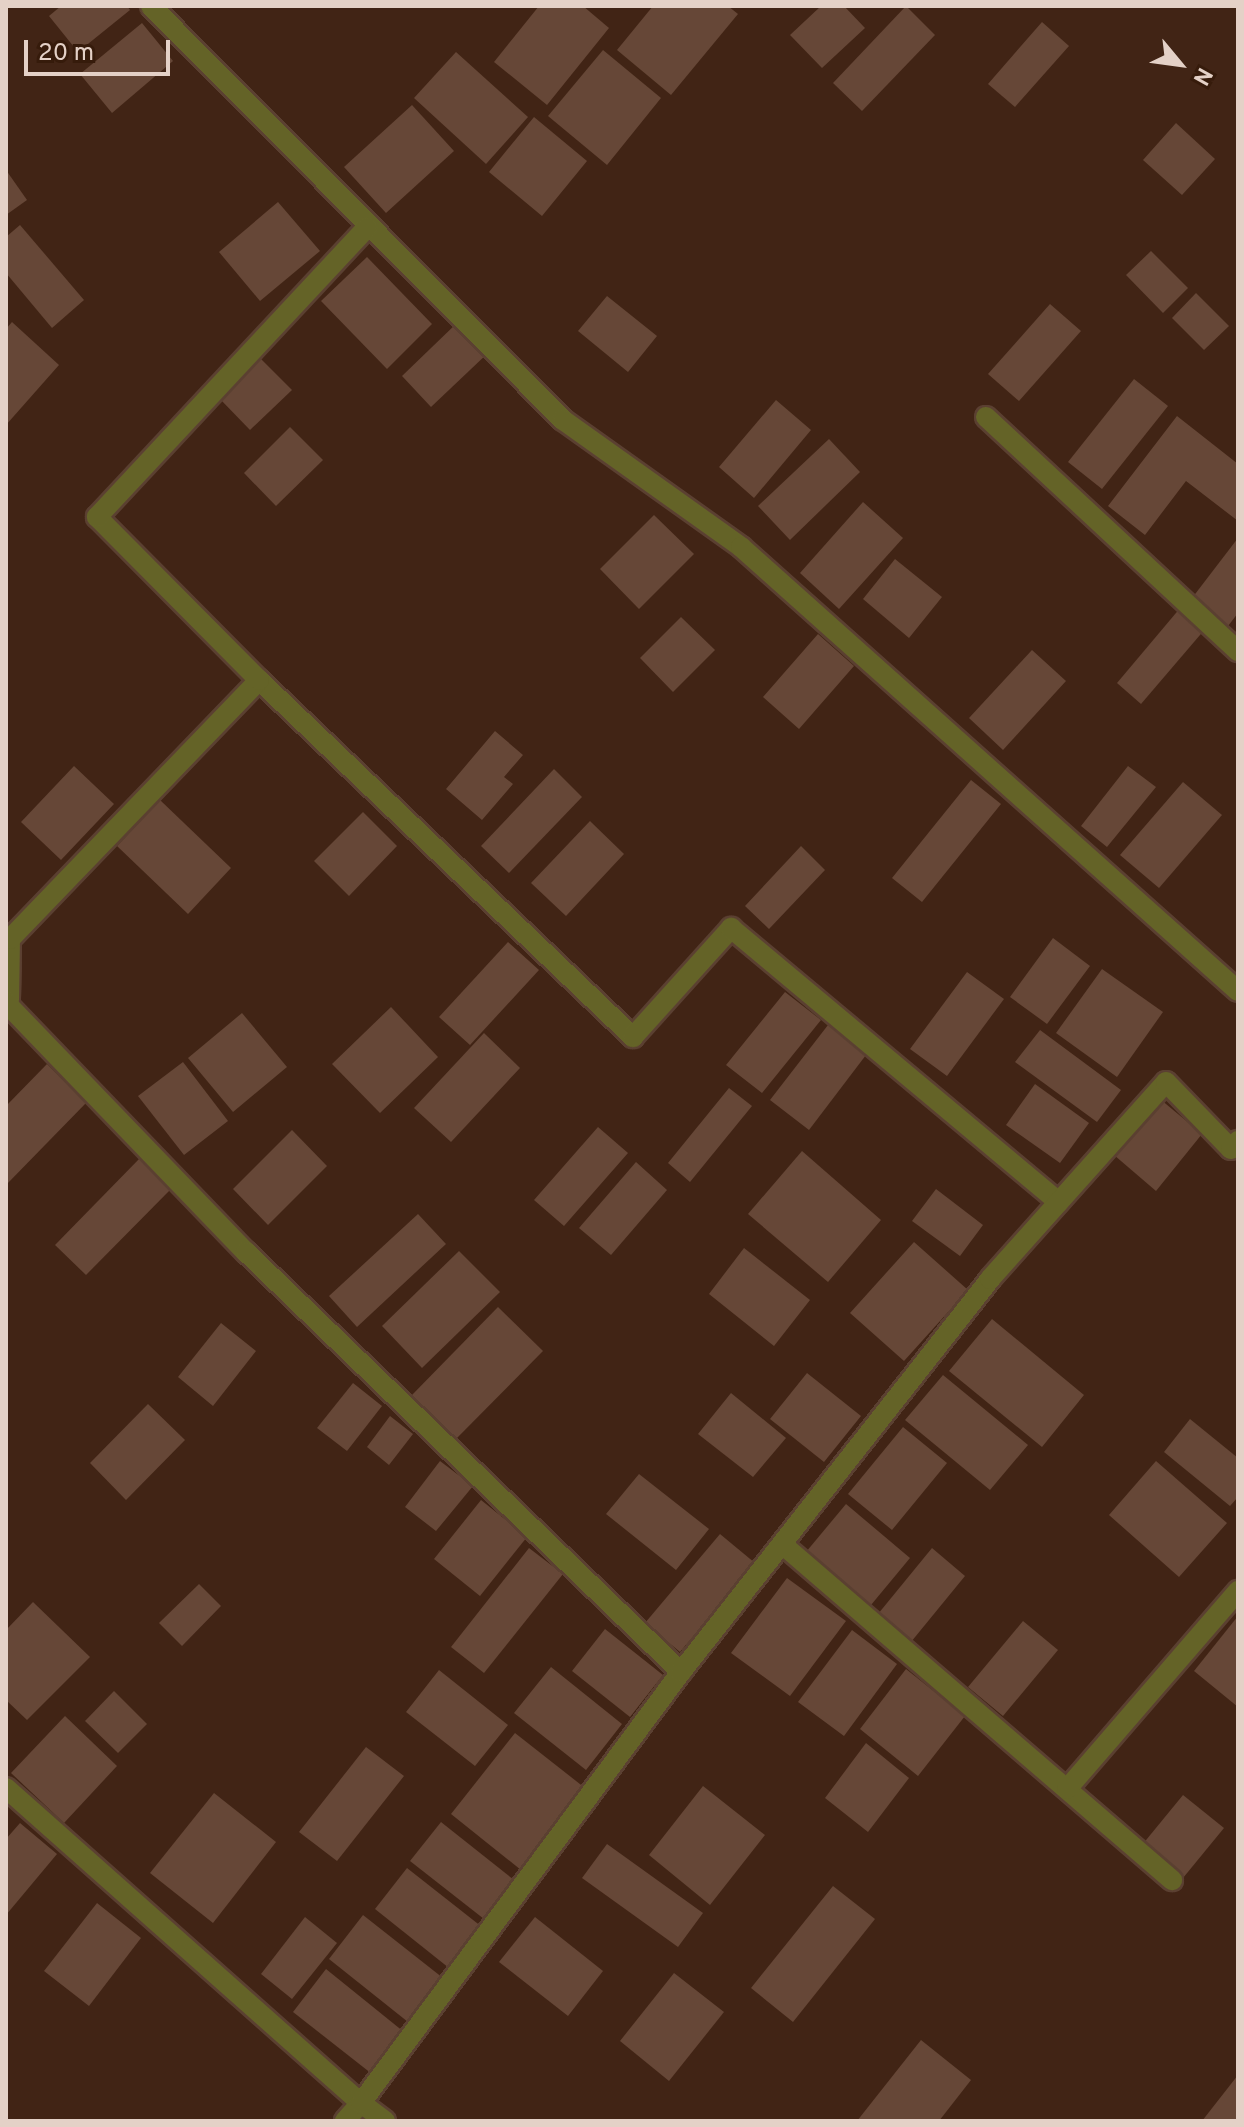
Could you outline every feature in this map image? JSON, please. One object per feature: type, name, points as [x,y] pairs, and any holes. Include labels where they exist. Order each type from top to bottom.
[{"type":"street","points":[[151,6],[367,227],[563,420],[741,547],[1238,991]]},
{"type":"street","points":[[367,227],[97,517],[259,680],[633,1037],[731,928],[1059,1202]]},
{"type":"street","points":[[986,417],[1238,651]]},
{"type":"street","points":[[259,680],[10,939],[8,1002],[246,1252],[681,1672]]},
{"type":"street","points":[[345,2121],[681,1672],[782,1544],[1059,1202],[1166,1082],[1231,1149],[1238,1141]]},
{"type":"street","points":[[782,1544],[1172,1880]]},
{"type":"street","points":[[1067,1789],[1238,1591]]},
{"type":"street","points":[[6,1788],[385,2121]]},
{"type":"building","points":[[61,6],[127,6],[130,10],[78,52],[49,16]]},
{"type":"building","points":[[539,6],[583,6],[609,28],[547,105],[494,62]]},
{"type":"building","points":[[653,6],[728,6],[738,14],[671,95],[617,50]]},
{"type":"building","points":[[821,6],[844,6],[865,28],[822,68],[790,35]]},
{"type":"building","points":[[906,6],[935,35],[862,111],[833,83]]},
{"type":"building","points":[[1042,22],[1069,46],[1015,107],[988,84]]},
{"type":"building","points":[[142,23],[173,61],[112,113],[80,74]]},
{"type":"building","points":[[603,50],[661,98],[607,165],[548,116]]},
{"type":"building","points":[[456,52],[528,117],[486,164],[414,98]]},
{"type":"building","points":[[412,105],[454,151],[386,213],[344,167]]},
{"type":"building","points":[[534,117],[587,161],[542,216],[489,172]]},
{"type":"building","points":[[1176,123],[1215,159],[1182,195],[1143,160]]},
{"type":"building","points":[[6,170],[27,200],[6,215]]},
{"type":"building","points":[[278,202],[320,251],[260,301],[219,252]]},
{"type":"building","points":[[20,225],[84,300],[52,328],[6,273],[6,237]]},
{"type":"building","points":[[1151,251],[1188,288],[1163,313],[1126,275]]},
{"type":"building","points":[[367,257],[432,324],[387,369],[321,301]]},
{"type":"building","points":[[1196,293],[1229,326],[1204,350],[1172,318]]},
{"type":"building","points":[[607,296],[657,336],[628,372],[578,331]]},
{"type":"building","points":[[1050,304],[1081,331],[1019,401],[988,374]]},
{"type":"building","points":[[459,321],[489,352],[431,407],[402,376]]},
{"type":"building","points":[[12,322],[59,365],[6,425],[6,329]]},
{"type":"building","points":[[260,358],[292,390],[250,430],[219,398]]},
{"type":"building","points":[[1134,379],[1168,406],[1102,489],[1068,462]]},
{"type":"building","points":[[776,400],[811,430],[754,498],[719,467]]},
{"type":"building","points":[[1177,416],[1238,464],[1238,521],[1186,481],[1145,535],[1108,506]]},
{"type":"building","points":[[290,427],[323,460],[276,506],[244,473]]},
{"type":"building","points":[[829,439],[860,472],[790,540],[758,506]]},
{"type":"building","points":[[863,502],[903,538],[839,609],[800,573]]},
{"type":"building","points":[[654,515],[694,554],[639,609],[600,569]]},
{"type":"building","points":[[1238,538],[1238,613],[1225,630],[1189,602]]},
{"type":"building","points":[[895,559],[942,597],[909,638],[863,599]]},
{"type":"building","points":[[1181,607],[1206,628],[1141,704],[1117,683]]},
{"type":"building","points":[[681,617],[715,650],[673,692],[640,658]]},
{"type":"building","points":[[818,634],[854,666],[799,729],[763,697]]},
{"type":"building","points":[[1032,650],[1066,681],[1003,750],[969,718]]},
{"type":"building","points":[[495,731],[523,755],[504,777],[513,784],[482,820],[446,789]]},
{"type":"building","points":[[74,766],[114,804],[61,860],[21,822]]},
{"type":"building","points":[[1128,766],[1156,787],[1107,847],[1081,826]]},
{"type":"building","points":[[554,769],[582,797],[509,873],[481,846]]},
{"type":"building","points":[[971,780],[1001,804],[922,902],[892,878]]},
{"type":"building","points":[[1183,782],[1222,815],[1159,888],[1120,855]]},
{"type":"building","points":[[160,800],[231,868],[188,914],[117,846]]},
{"type":"building","points":[[363,812],[397,846],[349,896],[314,861]]},
{"type":"building","points":[[590,821],[624,854],[566,916],[531,883]]},
{"type":"building","points":[[801,846],[825,870],[769,929],[745,906]]},
{"type":"building","points":[[1053,938],[1090,966],[1047,1024],[1010,997]]},
{"type":"building","points":[[508,942],[539,970],[470,1045],[439,1017]]},
{"type":"building","points":[[1102,969],[1163,1012],[1117,1077],[1056,1033]]},
{"type":"building","points":[[967,972],[1004,999],[947,1076],[910,1049]]},
{"type":"building","points":[[785,992],[821,1020],[762,1093],[726,1065]]},
{"type":"building","points":[[391,1007],[438,1057],[380,1113],[332,1064]]},
{"type":"building","points":[[242,1013],[287,1067],[233,1112],[188,1058]]},
{"type":"building","points":[[828,1025],[866,1055],[809,1130],[770,1100]]},
{"type":"building","points":[[1040,1030],[1121,1090],[1097,1122],[1015,1062]]},
{"type":"building","points":[[484,1033],[520,1068],[451,1142],[414,1108]]},
{"type":"building","points":[[183,1062],[228,1121],[184,1155],[138,1096]]},
{"type":"building","points":[[47,1064],[86,1103],[6,1185],[6,1106]]},
{"type":"building","points":[[1035,1084],[1089,1123],[1060,1163],[1006,1125]]},
{"type":"building","points":[[729,1088],[752,1106],[690,1182],[668,1163]]},
{"type":"building","points":[[1160,1099],[1202,1134],[1156,1191],[1114,1155]]},
{"type":"building","points":[[598,1127],[628,1153],[564,1226],[534,1200]]},
{"type":"building","points":[[292,1130],[327,1166],[268,1225],[233,1189]]},
{"type":"building","points":[[802,1151],[881,1220],[828,1282],[748,1214]]},
{"type":"building","points":[[141,1157],[172,1188],[86,1275],[55,1245]]},
{"type":"building","points":[[636,1162],[667,1190],[611,1255],[579,1228]]},
{"type":"building","points":[[936,1189],[983,1225],[960,1256],[912,1221]]},
{"type":"building","points":[[418,1214],[446,1244],[357,1327],[329,1296]]},
{"type":"building","points":[[914,1242],[968,1290],[904,1361],[850,1313]]},
{"type":"building","points":[[744,1248],[810,1300],[774,1346],[709,1294]]},
{"type":"building","points":[[459,1251],[500,1292],[422,1368],[382,1326]]},
{"type":"building","points":[[498,1307],[543,1351],[455,1440],[411,1396]]},
{"type":"building","points":[[992,1319],[1084,1395],[1042,1447],[949,1371]]},
{"type":"building","points":[[221,1323],[256,1351],[213,1406],[178,1377]]},
{"type":"building","points":[[807,1373],[861,1416],[824,1462],[770,1419]]},
{"type":"building","points":[[943,1375],[1028,1445],[990,1490],[905,1420]]},
{"type":"building","points":[[353,1383],[382,1406],[347,1451],[317,1428]]},
{"type":"building","points":[[731,1393],[786,1438],[753,1477],[698,1434]]},
{"type":"building","points":[[148,1404],[185,1440],[126,1500],[90,1463]]},
{"type":"building","points":[[390,1416],[413,1434],[389,1465],[367,1447]]},
{"type":"building","points":[[1190,1419],[1238,1458],[1238,1497],[1230,1506],[1164,1452]]},
{"type":"building","points":[[903,1427],[947,1463],[892,1530],[848,1494]]},
{"type":"building","points":[[440,1461],[473,1486],[436,1531],[405,1507]]},
{"type":"building","points":[[1156,1461],[1227,1523],[1179,1577],[1109,1515]]},
{"type":"building","points":[[639,1474],[709,1529],[676,1570],[606,1514]]},
{"type":"building","points":[[481,1500],[527,1537],[480,1596],[434,1559]]},
{"type":"building","points":[[846,1504],[910,1558],[871,1605],[806,1552]]},
{"type":"building","points":[[720,1534],[755,1563],[680,1652],[645,1623]]},
{"type":"building","points":[[529,1548],[563,1574],[484,1673],[451,1647]]},
{"type":"building","points":[[932,1548],[965,1576],[911,1642],[878,1614]]},
{"type":"building","points":[[787,1578],[846,1621],[790,1696],[731,1653]]},
{"type":"building","points":[[199,1584],[221,1606],[182,1646],[159,1623]]},
{"type":"building","points":[[33,1602],[90,1657],[27,1720],[6,1700],[6,1630]]},
{"type":"building","points":[[1238,1616],[1238,1707],[1194,1671]]},
{"type":"building","points":[[1023,1621],[1058,1650],[1003,1716],[968,1687]]},
{"type":"building","points":[[605,1629],[663,1675],[630,1717],[572,1671]]},
{"type":"building","points":[[852,1630],[897,1664],[844,1736],[798,1702]]},
{"type":"building","points":[[551,1667],[622,1724],[586,1770],[514,1713]]},
{"type":"building","points":[[906,1669],[965,1716],[918,1776],[860,1729]]},
{"type":"building","points":[[439,1670],[508,1725],[475,1766],[406,1712]]},
{"type":"building","points":[[114,1691],[147,1724],[118,1753],[85,1721]]},
{"type":"building","points":[[65,1716],[117,1766],[64,1823],[11,1773]]},
{"type":"building","points":[[515,1733],[585,1788],[521,1870],[451,1814]]},
{"type":"building","points":[[866,1743],[909,1778],[868,1832],[825,1798]]},
{"type":"building","points":[[366,1747],[404,1776],[337,1861],[299,1832]]},
{"type":"building","points":[[703,1786],[765,1835],[710,1905],[649,1855]]},
{"type":"building","points":[[214,1793],[276,1842],[213,1923],[150,1873]]},
{"type":"building","points":[[1183,1795],[1224,1828],[1183,1878],[1142,1845]]},
{"type":"building","points":[[441,1822],[514,1880],[484,1919],[410,1861]]},
{"type":"building","points":[[20,1823],[57,1854],[6,1915],[6,1839]]},
{"type":"building","points":[[607,1844],[703,1913],[678,1947],[582,1878]]},
{"type":"building","points":[[407,1868],[482,1927],[449,1968],[375,1909]]},
{"type":"building","points":[[833,1886],[875,1919],[793,2022],[751,1988]]},
{"type":"building","points":[[97,1903],[141,1938],[89,2006],[44,1971]]},
{"type":"building","points":[[363,1915],[443,1978],[408,2022],[329,1959]]},
{"type":"building","points":[[305,1917],[337,1943],[292,1999],[261,1974]]},
{"type":"building","points":[[535,1917],[603,1971],[568,2016],[499,1962]]},
{"type":"building","points":[[326,1969],[404,2032],[372,2074],[293,2012]]},
{"type":"building","points":[[674,1973],[724,2012],[669,2081],[620,2041]]},
{"type":"building","points":[[921,2040],[971,2080],[939,2121],[857,2121]]},
{"type":"building","points":[[1238,2075],[1238,2121],[1202,2121]]}]
